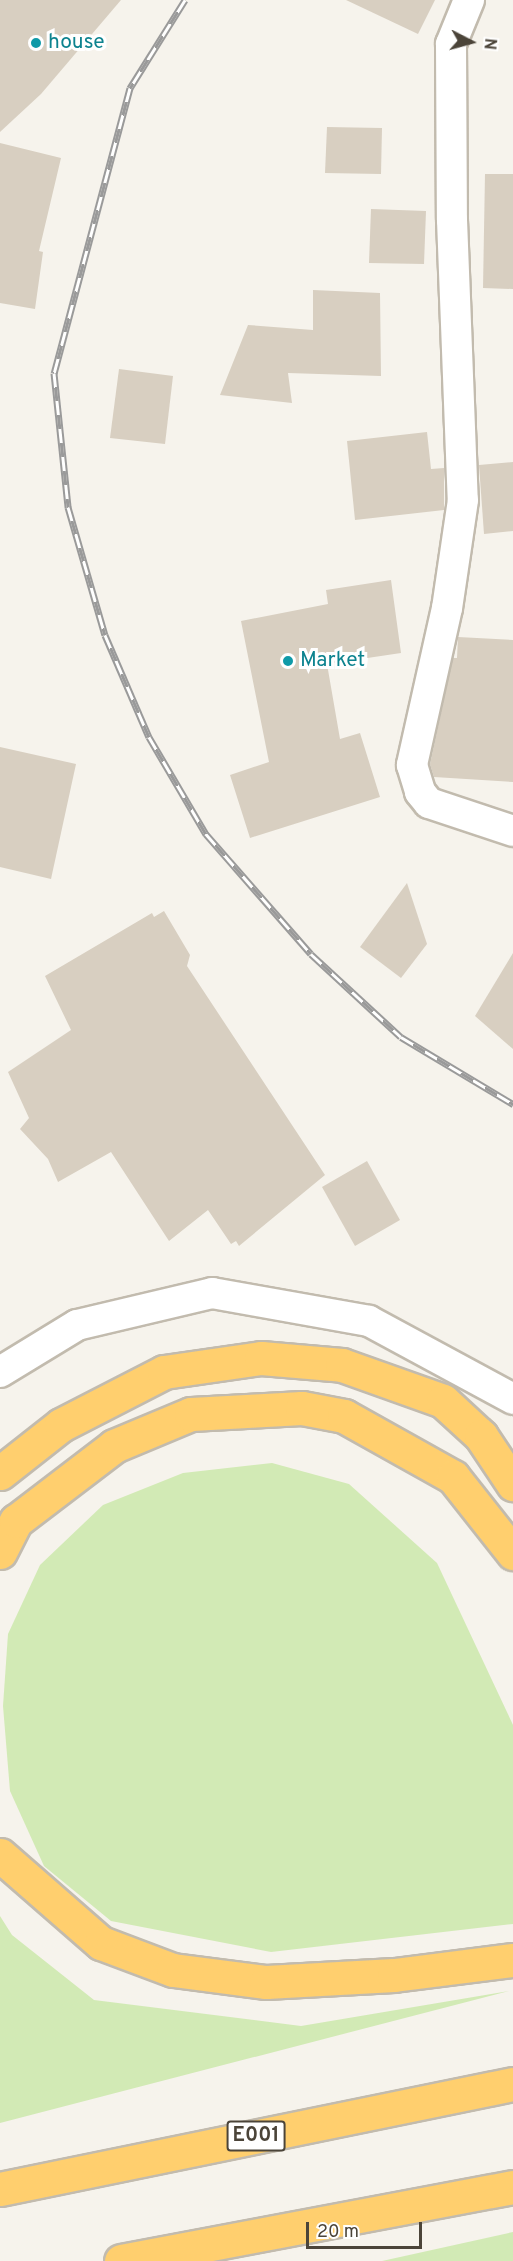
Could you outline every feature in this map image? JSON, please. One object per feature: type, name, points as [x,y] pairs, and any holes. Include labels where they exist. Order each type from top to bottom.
[{"type":"highway","points":[[0,1473],[61,1425],[164,1372],[261,1358],[342,1365],[443,1401],[481,1436],[513,1485]]},
{"type":"highway","points":[[0,1552],[16,1521],[114,1446],[191,1414],[302,1408],[344,1416],[453,1477],[513,1553]]},
{"type":"highway","points":[[0,1855],[101,1943],[173,1970],[266,1982],[394,1975],[513,1960]]},
{"type":"highway","name":"E001","points":[[0,2189],[513,2084]]},
{"type":"highway","points":[[121,2261],[513,2187]]},
{"type":"street","points":[[469,0],[451,44],[452,220],[463,500],[447,608],[412,765],[420,792],[429,803],[513,831]]},
{"type":"street","points":[[0,1372],[77,1325],[212,1293],[369,1321],[513,1399]]},
{"type":"green space","points":[[272,1463],[349,1484],[437,1563],[513,1725],[513,1924],[271,1952],[111,1921],[44,1866],[10,1791],[3,1706],[8,1634],[40,1565],[103,1505],[183,1473]]},
{"type":"green space","points":[[0,1916],[12,1935],[94,2000],[301,2026],[509,1991],[0,2123]]},
{"type":"green space","points":[[513,2232],[513,2261],[382,2261]]},
{"type":"building","name":"house","points":[[0,0],[121,0],[41,94],[0,132]]},
{"type":"building","points":[[346,0],[435,0],[418,34]]},
{"type":"building","points":[[327,127],[382,128],[381,174],[325,173]]},
{"type":"building","points":[[0,143],[61,158],[39,251],[43,252],[35,309],[0,303]]},
{"type":"building","points":[[485,174],[513,174],[513,289],[483,288]]},
{"type":"building","points":[[371,209],[426,211],[424,264],[369,263]]},
{"type":"building","points":[[313,290],[380,293],[381,376],[288,373],[292,403],[220,395],[248,325],[313,330]]},
{"type":"building","points":[[119,369],[173,376],[165,444],[110,438]]},
{"type":"building","points":[[427,432],[431,469],[444,468],[444,510],[355,520],[347,441]]},
{"type":"building","points":[[513,462],[513,531],[484,534],[479,465]]},
{"type":"building","points":[[391,580],[401,653],[327,664],[340,739],[360,733],[380,797],[250,838],[230,775],[269,762],[241,621],[328,604],[326,590]]},
{"type":"building","points":[[458,637],[513,640],[513,782],[434,777],[430,764],[453,658],[457,658]]},
{"type":"building","points":[[0,747],[76,764],[51,879],[0,867]]},
{"type":"building","points":[[407,883],[427,944],[401,978],[360,947]]},
{"type":"building","points":[[164,911],[190,955],[187,966],[325,1175],[239,1246],[236,1241],[231,1244],[208,1210],[169,1241],[111,1152],[58,1182],[48,1159],[20,1129],[29,1118],[8,1072],[71,1030],[45,976],[152,913],[154,917]]},
{"type":"building","points":[[513,953],[513,1049],[475,1016]]},
{"type":"building","points":[[367,1161],[400,1220],[355,1246],[322,1187]]},
{"type":"railway","points":[[185,0],[130,88],[54,373],[68,507],[105,635],[149,737],[206,834],[311,954],[401,1037],[513,1104]]},
{"type":"place","name":"house","points":[[36,43]]},
{"type":"place","name":"Market","points":[[288,661]]}]
